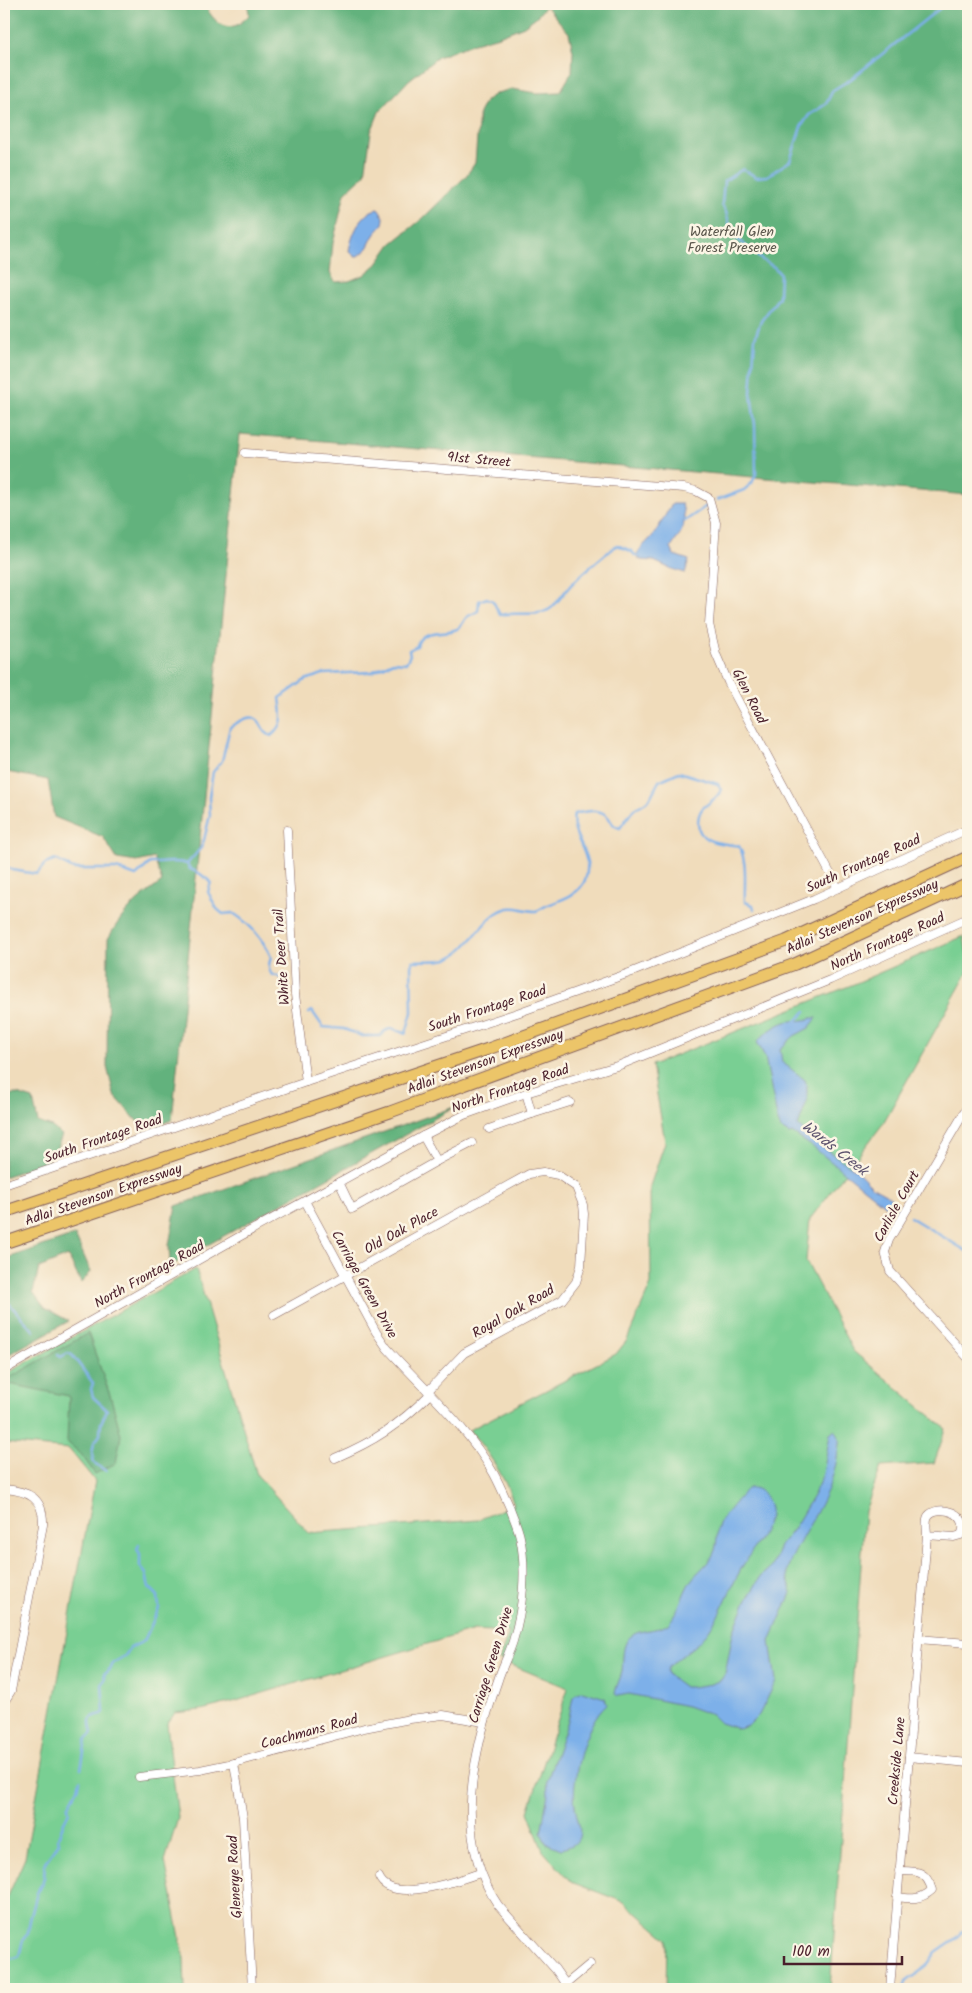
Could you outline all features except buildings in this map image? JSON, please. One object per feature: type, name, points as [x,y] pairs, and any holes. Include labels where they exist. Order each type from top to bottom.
[{"type":"highway","name":"Adlai Stevenson Expressway","points":[[4,1212],[488,1049],[786,941],[968,857]]},
{"type":"highway","name":"Adlai Stevenson Expressway","points":[[4,1243],[390,1112],[795,964],[968,884]]},
{"type":"street","name":"91st Street","points":[[245,453],[684,488],[696,491],[709,498]]},
{"type":"street","name":"Glen Road","points":[[709,498],[716,523],[709,614],[716,654],[732,690],[838,888]]},
{"type":"street","name":"South Frontage Road","points":[[4,1185],[306,1082],[508,1016],[632,972],[760,922],[968,829]]},
{"type":"street","name":"White Deer Trail","points":[[287,830],[295,994],[306,1082]]},
{"type":"street","name":"North Frontage Road","points":[[4,1370],[339,1182],[464,1115],[526,1093],[620,1064],[830,980],[968,918]]},
{"type":"street","points":[[526,1093],[532,1114]]},
{"type":"street","points":[[489,1129],[570,1102]]},
{"type":"street","name":"Carlisle Court","points":[[968,1106],[889,1240],[885,1252],[890,1271],[968,1358]]},
{"type":"street","points":[[423,1136],[437,1162]]},
{"type":"street","points":[[339,1182],[352,1209],[472,1143]]},
{"type":"street","name":"Royal Oak Road","points":[[335,1458],[361,1447],[395,1426],[429,1393],[464,1354],[562,1300],[576,1282],[581,1266],[584,1214],[583,1205],[576,1187],[558,1175],[549,1172],[529,1174],[513,1181]]},
{"type":"street","name":"Old Oak Place","points":[[274,1315],[513,1181]]},
{"type":"street","name":"Carriage Green Drive","points":[[305,1201],[376,1332],[387,1348],[474,1445],[493,1472],[520,1535],[523,1583],[519,1618],[484,1722],[471,1792],[471,1836],[480,1873],[498,1904],[555,1969],[565,1988]]},
{"type":"street","points":[[4,1489],[29,1494],[41,1507],[43,1516],[11,1691],[4,1702]]},
{"type":"street","name":"Creekside Lane","points":[[890,1989],[928,1535],[926,1523],[928,1516],[938,1510],[957,1512],[965,1519],[966,1526],[961,1535],[954,1537],[928,1535]]},
{"type":"street","points":[[918,1640],[968,1643]]},
{"type":"street","name":"Coachmans Road","points":[[140,1777],[200,1770],[234,1763],[410,1718],[443,1715],[484,1722]]},
{"type":"street","points":[[908,1757],[968,1763]]},
{"type":"street","name":"Glenerye Road","points":[[234,1763],[243,1818],[252,1989]]},
{"type":"street","points":[[897,1897],[915,1899],[925,1896],[932,1890],[929,1879],[921,1873],[899,1872]]},
{"type":"street","points":[[380,1876],[383,1883],[388,1886],[415,1890],[447,1884],[480,1873]]},
{"type":"street","points":[[565,1988],[590,1964]]},
{"type":"green space","name":"Waterfall Glen Forest Preserve","points":[[4,4],[204,4],[216,21],[231,27],[239,24],[249,15],[248,7],[253,4],[968,4],[968,495],[240,434],[172,1120],[145,1130],[114,1095],[107,1067],[108,939],[119,921],[131,907],[162,882],[154,858],[137,862],[117,859],[103,837],[54,817],[48,780],[7,772],[4,769]],"holes":[[[546,6],[569,33],[573,51],[572,72],[560,92],[537,93],[512,89],[497,93],[486,100],[479,113],[475,163],[466,176],[422,219],[391,244],[377,264],[364,275],[349,281],[335,282],[330,273],[333,243],[345,193],[365,174],[371,132],[379,112],[409,80],[438,57],[524,26]]]},
{"type":"green space","points":[[964,936],[968,972],[882,1125],[810,1219],[806,1261],[853,1351],[946,1429],[934,1463],[881,1467],[865,1511],[830,1989],[666,1989],[667,1939],[624,1902],[571,1882],[543,1851],[528,1812],[568,1688],[499,1660],[509,1632],[474,1630],[233,1702],[201,1710],[175,1713],[167,1724],[178,1818],[165,1861],[184,1958],[185,1989],[4,1989],[4,1905],[25,1858],[95,1481],[69,1449],[4,1443],[4,1375],[196,1269],[257,1475],[309,1533],[478,1520],[514,1504],[506,1484],[495,1465],[469,1430],[616,1354],[627,1340],[651,1284],[650,1186],[665,1142],[652,1065],[854,984]]},
{"type":"green space","points":[[17,1094],[33,1099],[38,1122],[52,1127],[62,1135],[57,1148],[46,1162],[4,1177],[4,1095]]},
{"type":"green space","points":[[457,1106],[170,1266],[169,1245],[176,1206]]},
{"type":"green space","points":[[75,1235],[91,1272],[81,1283],[68,1256],[39,1268],[33,1292],[45,1308],[69,1321],[4,1357],[4,1259]]},
{"type":"green space","points":[[88,1333],[111,1398],[121,1435],[116,1463],[95,1474],[81,1454],[67,1442],[69,1396],[4,1383],[4,1381]]},
{"type":"water","points":[[378,209],[384,217],[382,225],[365,250],[355,257],[349,251],[355,232],[367,214]]},
{"type":"water","points":[[672,504],[682,504],[683,528],[671,548],[674,555],[689,560],[685,573],[654,561],[641,560],[636,556],[654,534]]},
{"type":"water","points":[[817,1018],[809,1028],[794,1036],[780,1049],[782,1062],[805,1080],[807,1086],[807,1101],[798,1126],[828,1151],[856,1170],[873,1187],[891,1197],[899,1208],[896,1212],[893,1212],[813,1147],[792,1133],[789,1134],[781,1129],[765,1057],[757,1042],[782,1023]]},
{"type":"water","points":[[835,1430],[839,1437],[839,1443],[835,1468],[830,1483],[788,1567],[787,1577],[791,1593],[770,1641],[776,1681],[759,1715],[748,1726],[739,1729],[720,1723],[712,1715],[687,1706],[629,1694],[618,1696],[615,1694],[622,1672],[627,1641],[636,1633],[661,1628],[669,1623],[690,1582],[713,1555],[720,1521],[745,1491],[752,1488],[761,1492],[768,1501],[770,1516],[765,1530],[741,1569],[719,1614],[708,1631],[699,1642],[672,1664],[667,1671],[668,1675],[684,1687],[711,1684],[721,1680],[725,1674],[733,1633],[745,1603],[761,1576],[773,1565],[780,1546],[794,1528],[813,1496],[823,1474],[830,1434]]},
{"type":"water","points":[[582,1691],[605,1698],[607,1704],[599,1712],[592,1724],[581,1752],[574,1795],[580,1829],[579,1837],[574,1844],[561,1849],[546,1843],[541,1833],[548,1793],[547,1781],[568,1721],[573,1697]]},
{"type":"waterway","points":[[717,500],[744,490],[752,483],[756,474],[755,425],[751,393],[755,338],[761,321],[779,297],[780,274],[774,267],[762,260],[732,234],[722,205],[724,181],[743,169],[756,177],[767,176],[790,161],[801,127],[809,115],[826,104],[833,90],[851,79],[945,4]]},
{"type":"waterway","points":[[685,521],[708,505]]},
{"type":"waterway","points":[[187,864],[201,848],[204,840],[210,815],[209,797],[213,772],[222,761],[230,727],[241,720],[253,718],[271,736],[276,732],[282,719],[280,698],[305,680],[323,674],[372,672],[393,662],[406,663],[410,655],[409,650],[417,646],[419,640],[428,634],[457,629],[467,617],[478,611],[479,601],[487,598],[493,601],[500,615],[544,612],[553,607],[581,575],[617,545],[631,551],[636,556]]},
{"type":"waterway","name":"Wards Creek","points":[[309,1013],[312,1011],[323,1027],[344,1029],[362,1036],[380,1036],[392,1028],[406,1033],[412,1012],[411,966],[413,961],[443,960],[455,955],[462,950],[490,919],[505,909],[537,911],[575,893],[585,880],[587,862],[575,831],[573,823],[574,814],[590,811],[603,813],[613,824],[620,828],[633,810],[649,800],[659,781],[679,772],[718,784],[721,790],[715,799],[700,812],[699,831],[703,836],[714,842],[739,846],[745,866],[745,902],[753,905],[754,909]]},
{"type":"waterway","points":[[4,865],[12,870],[37,874],[45,864],[56,860],[73,869],[117,869],[136,876],[150,863],[173,862],[187,864]]},
{"type":"waterway","name":"Wards Creek","points":[[187,864],[190,869],[211,882],[208,892],[217,909],[223,914],[233,913],[255,932],[271,957],[270,973],[279,976],[285,985]]},
{"type":"waterway","name":"Wards Creek","points":[[794,1023],[806,1011]]},
{"type":"waterway","name":"Wards Creek","points":[[910,1217],[968,1252]]},
{"type":"waterway","points":[[4,1298],[34,1331]]},
{"type":"waterway","points":[[58,1355],[61,1357],[68,1353],[72,1355],[93,1383],[91,1389],[93,1397],[107,1410],[101,1423],[100,1435],[94,1443],[92,1453],[94,1463],[106,1471]]},
{"type":"waterway","points":[[81,1769],[86,1740],[92,1733],[90,1721],[92,1717],[104,1712],[102,1685],[105,1679],[104,1674],[111,1668],[113,1663],[125,1656],[130,1648],[144,1641],[159,1608],[158,1596],[149,1587],[146,1574],[140,1566],[140,1554],[137,1549],[139,1545]]},
{"type":"waterway","points":[[4,1962],[6,1959],[19,1956],[23,1940],[28,1933],[37,1893],[44,1878],[45,1862],[59,1843],[58,1838],[69,1812],[68,1807],[78,1789],[80,1780]]},
{"type":"waterway","name":"Wards Creek","points":[[904,1989],[906,1981],[925,1968],[936,1952],[955,1939],[968,1925]]}]
